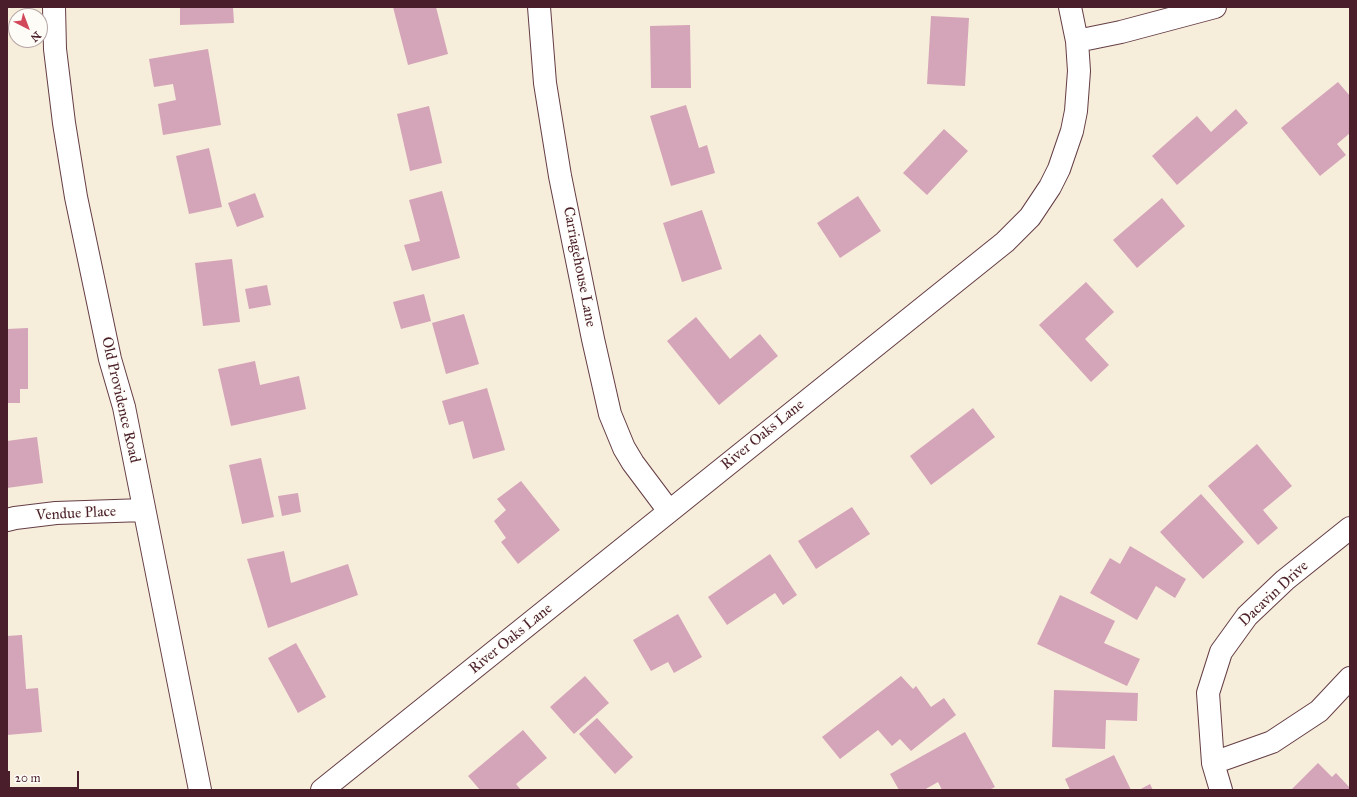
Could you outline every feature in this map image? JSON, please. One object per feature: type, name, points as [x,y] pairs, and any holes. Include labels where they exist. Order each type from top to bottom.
[{"type":"street","name":"Old Providence Road","points":[[54,7],[55,49],[64,123],[76,197],[110,359],[124,407],[200,790]]},
{"type":"street","name":"Carriagehouse Lane","points":[[539,7],[545,83],[560,176],[593,339],[610,414],[624,448],[633,464],[669,511]]},
{"type":"street","name":"River Oaks Lane","points":[[322,790],[1006,242],[1030,217],[1050,188],[1059,169],[1072,131],[1076,111],[1079,71],[1077,41],[1070,7]]},
{"type":"street","points":[[1077,41],[1121,32],[1215,7]]},
{"type":"street","name":"Vendue Place","points":[[7,520],[56,514],[144,510]]},
{"type":"street","name":"Dacavin Drive","points":[[1221,790],[1213,763],[1208,693],[1221,652],[1247,616],[1285,580],[1347,537]]},
{"type":"street","points":[[1213,763],[1272,742],[1319,711],[1350,678]]},
{"type":"building","points":[[180,7],[233,7],[234,23],[180,25]]},
{"type":"building","points":[[393,7],[436,7],[448,54],[408,65]]},
{"type":"building","points":[[931,16],[969,18],[965,86],[927,84]]},
{"type":"building","points":[[690,25],[691,88],[651,88],[650,26]]},
{"type":"building","points":[[208,49],[221,125],[163,135],[158,104],[176,100],[173,84],[154,87],[149,59]]},
{"type":"building","points":[[1338,82],[1350,96],[1350,133],[1337,144],[1346,155],[1320,176],[1281,128]]},
{"type":"building","points":[[686,105],[699,148],[707,145],[715,173],[671,186],[650,116]]},
{"type":"building","points":[[429,106],[442,163],[410,171],[397,114]]},
{"type":"building","points":[[1236,109],[1248,123],[1177,185],[1152,156],[1197,116],[1211,132]]},
{"type":"building","points":[[944,129],[968,151],[927,195],[903,173]]},
{"type":"building","points":[[209,148],[222,207],[189,214],[176,156]]},
{"type":"building","points":[[442,191],[460,258],[412,271],[404,245],[420,241],[409,200]]},
{"type":"building","points":[[255,193],[264,217],[237,227],[228,203]]},
{"type":"building","points":[[858,196],[881,231],[840,258],[817,223]]},
{"type":"building","points":[[1162,198],[1185,226],[1137,268],[1113,240]]},
{"type":"building","points":[[702,210],[722,269],[682,282],[663,223]]},
{"type":"building","points":[[232,259],[240,322],[203,326],[195,263]]},
{"type":"building","points":[[1086,282],[1114,312],[1085,339],[1109,365],[1091,382],[1039,325]]},
{"type":"building","points":[[267,285],[271,305],[249,309],[245,289]]},
{"type":"building","points":[[424,294],[431,321],[401,329],[393,302]]},
{"type":"building","points":[[464,314],[479,364],[446,374],[432,323]]},
{"type":"building","points":[[696,317],[730,359],[760,334],[778,356],[719,405],[667,341]]},
{"type":"building","points":[[28,328],[28,389],[20,389],[20,403],[7,403],[7,329]]},
{"type":"building","points":[[255,361],[260,385],[299,376],[306,409],[231,426],[218,369]]},
{"type":"building","points":[[487,388],[505,450],[473,459],[463,421],[449,425],[442,401]]},
{"type":"building","points":[[973,408],[995,437],[931,485],[910,456]]},
{"type":"building","points":[[37,437],[43,483],[7,488],[7,441]]},
{"type":"building","points":[[1257,444],[1292,486],[1263,510],[1278,528],[1258,545],[1208,486]]},
{"type":"building","points":[[261,458],[274,517],[242,524],[229,465]]},
{"type":"building","points":[[521,481],[560,530],[518,564],[501,542],[506,538],[494,521],[506,510],[497,499]]},
{"type":"building","points":[[298,493],[301,512],[282,516],[278,496]]},
{"type":"building","points":[[1201,494],[1244,542],[1203,579],[1160,532]]},
{"type":"building","points":[[852,507],[870,534],[816,569],[798,541]]},
{"type":"building","points":[[1130,546],[1186,579],[1175,598],[1156,586],[1137,620],[1090,593],[1110,558],[1120,564]]},
{"type":"building","points":[[284,551],[291,583],[348,564],[358,595],[268,628],[247,559]]},
{"type":"building","points":[[770,554],[797,595],[783,605],[775,593],[727,625],[708,597]]},
{"type":"building","points":[[1060,595],[1115,621],[1104,643],[1140,659],[1127,686],[1037,644]]},
{"type":"building","points":[[678,614],[702,657],[674,673],[668,662],[651,671],[633,640]]},
{"type":"building","points":[[22,635],[26,689],[38,688],[42,732],[7,735],[7,636]]},
{"type":"building","points":[[296,643],[326,697],[298,713],[268,658]]},
{"type":"building","points":[[585,676],[609,703],[574,734],[550,707]]},
{"type":"building","points":[[901,676],[913,689],[916,686],[931,707],[944,698],[956,715],[911,751],[900,739],[892,746],[878,730],[840,759],[822,737]]},
{"type":"building","points":[[1054,690],[1138,693],[1137,721],[1106,720],[1105,749],[1052,747]]},
{"type":"building","points":[[597,718],[633,757],[615,774],[579,734]]},
{"type":"building","points":[[523,730],[547,758],[516,784],[521,790],[480,790],[468,776]]},
{"type":"building","points":[[965,732],[995,787],[989,790],[942,790],[938,782],[924,790],[899,790],[890,774]]},
{"type":"building","points":[[1114,755],[1131,790],[1070,790],[1065,779]]},
{"type":"building","points":[[1318,763],[1332,777],[1336,773],[1350,788],[1350,790],[1291,790]]},
{"type":"building","points":[[1150,784],[1153,790],[1139,790]]}]
